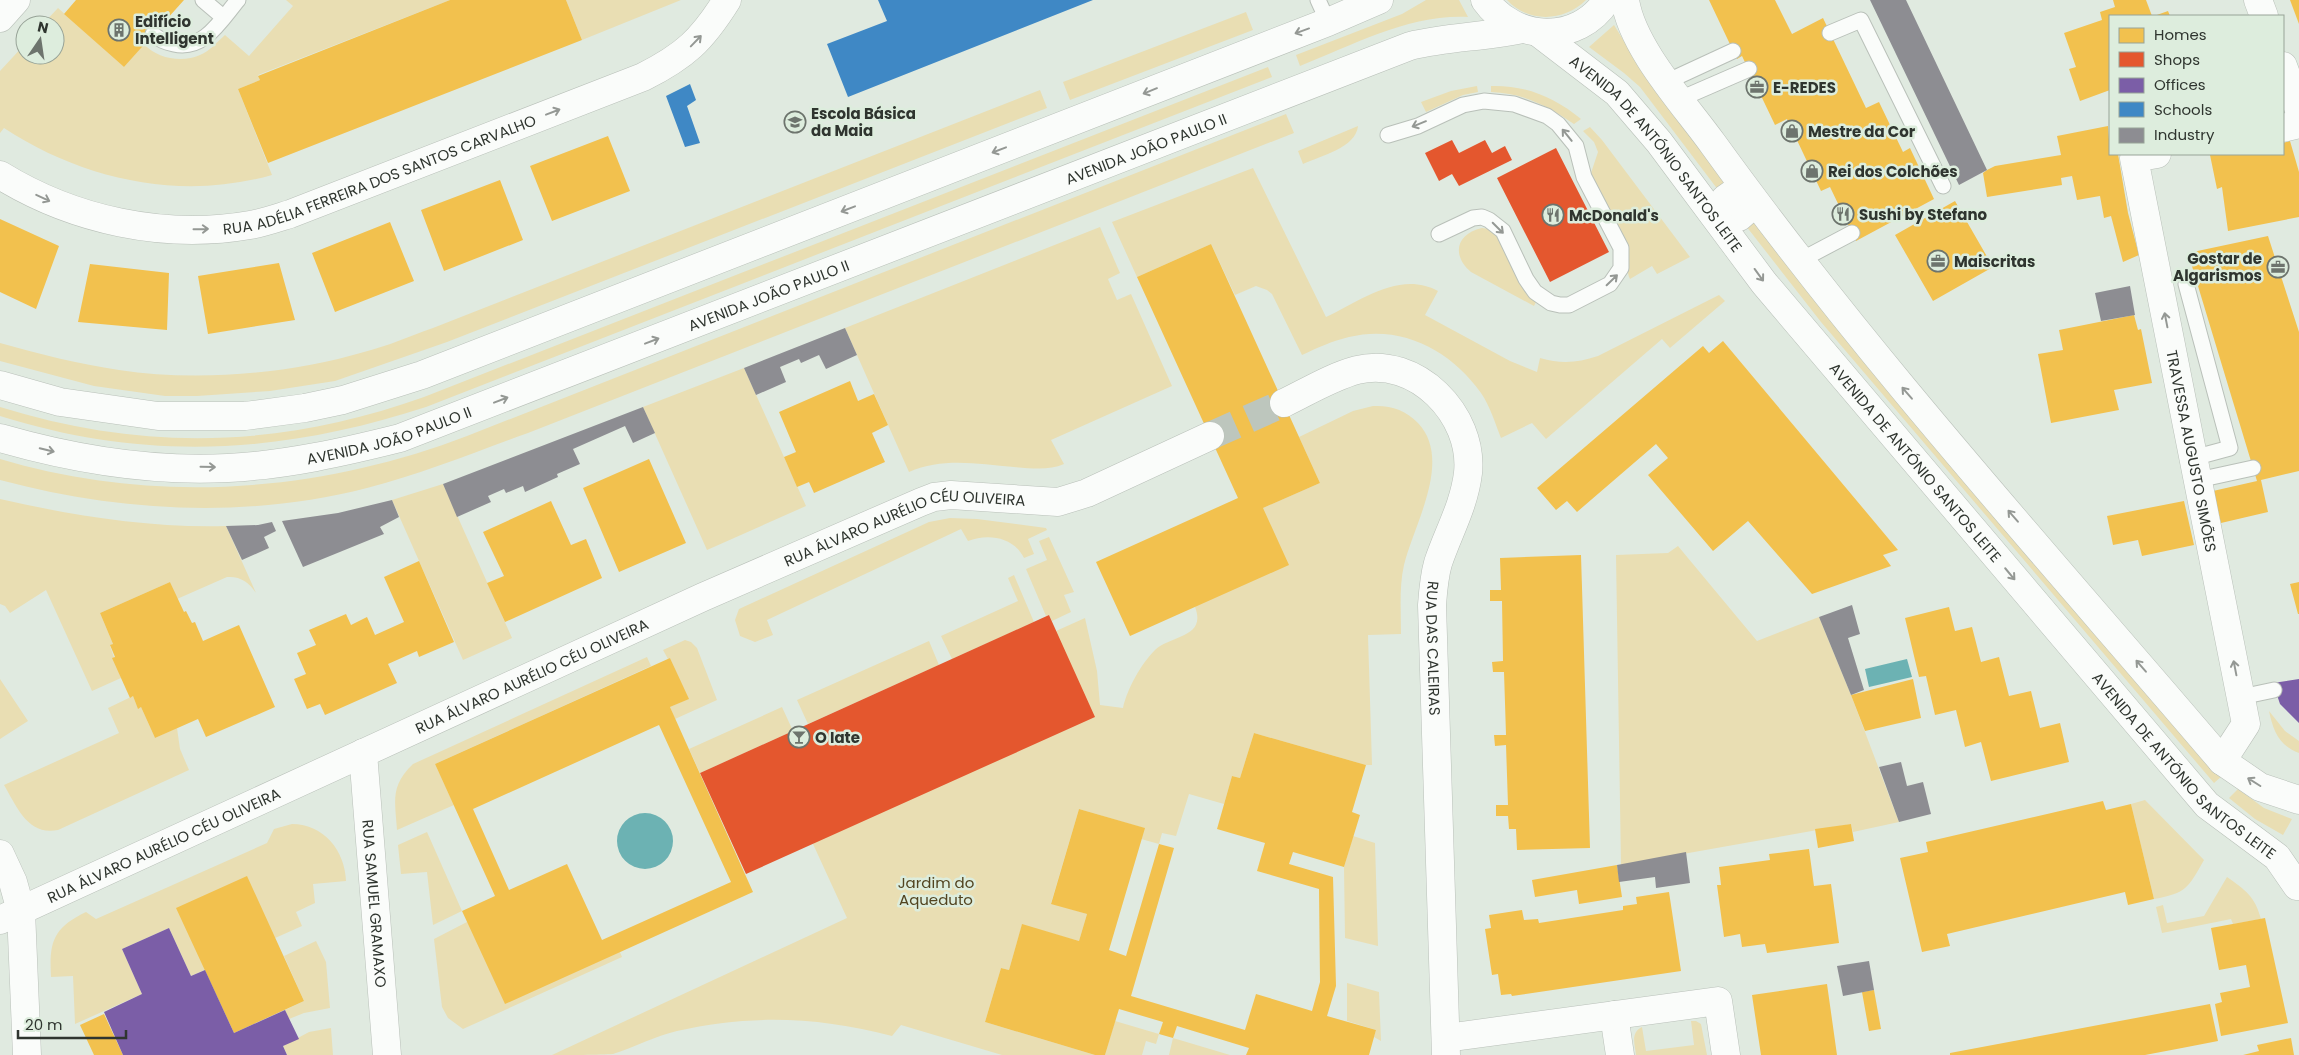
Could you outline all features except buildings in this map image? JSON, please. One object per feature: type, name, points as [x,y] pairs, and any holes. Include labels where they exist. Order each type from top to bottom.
[{"type":"main road","points":[[0,18],[16,0]]},
{"type":"main road","name":"RUA ADÉLIA FERREIRA DOS SANTOS CARVALHO","points":[[0,175],[19,187],[65,208],[114,221],[181,230],[250,225],[290,214],[643,77],[673,62],[697,41],[727,0]]},
{"type":"main road","points":[[0,384],[60,402],[158,416],[245,416],[305,408],[343,400],[432,371],[1323,11],[1379,0]]},
{"type":"main road","name":"AVENIDA DE ANTÓNIO SANTOS LEITE","points":[[1485,0],[1504,20],[1531,31],[1617,93],[1659,142],[1764,283],[2207,805],[2276,857],[2298,881]]},
{"type":"main road","name":"AVENIDA JOÃO PAULO II","points":[[0,438],[69,455],[113,462],[171,467],[228,468],[292,461],[400,438],[1410,46],[1432,40],[1531,31],[1567,31],[1584,23],[1607,0]]},
{"type":"main road","name":"AVENIDA DE ANTÓNIO SANTOS LEITE","points":[[1625,0],[1630,22],[1673,90],[1750,196],[1878,358],[2222,761],[2260,787],[2299,800]]},
{"type":"main road","points":[[2258,0],[2264,15]]},
{"type":"main road","points":[[2284,69],[2299,110]]},
{"type":"main road","points":[[2284,128],[2299,124]]},
{"type":"main road","name":"TRAVESSA AUGUSTO SIMÕES","points":[[2151,155],[2134,158],[2246,724],[2222,761]]},
{"type":"main road","name":"RUA DAS CALEIRAS","points":[[1284,403],[1357,370],[1377,369],[1398,372],[1429,387],[1446,403],[1459,423],[1467,448],[1468,462],[1464,493],[1439,562],[1432,605],[1446,1046]]},
{"type":"main road","name":"RUA ÁLVARO AURÉLIO CÉU OLIVEIRA","points":[[10,916],[703,597],[934,497],[963,495],[1045,503],[1058,502],[1078,497],[1210,436]]},
{"type":"main road","name":"RUA SAMUEL GRAMAXO","points":[[363,753],[387,1055]]},
{"type":"main road","points":[[0,854],[13,882],[10,916],[27,1055]]},
{"type":"main road","points":[[1446,1046],[1614,1015],[1718,1001],[1726,1055]]},
{"type":"main road","points":[[1614,1015],[1620,1055]]},
{"type":"lane","points":[[203,0],[223,18]]},
{"type":"lane","points":[[153,34],[158,39],[187,46],[206,37],[238,0]]},
{"type":"lane","points":[[1830,33],[1861,20],[1943,186]]},
{"type":"lane","points":[[1673,90],[1733,51]]},
{"type":"lane","points":[[1673,90],[1749,69]]},
{"type":"lane","points":[[1388,135],[1418,126],[1463,105],[1484,101],[1514,104],[1547,116],[1558,124],[1576,146],[1584,177],[1620,248],[1621,268],[1610,284],[1569,305],[1560,305],[1551,303],[1535,292],[1526,279],[1503,232],[1489,220],[1482,217],[1473,218],[1439,234]]},
{"type":"lane","points":[[1801,260],[1852,233]]},
{"type":"lane","points":[[2186,284],[2230,448],[2196,469]]},
{"type":"lane","points":[[2196,469],[2253,468]]},
{"type":"lane","points":[[2241,696],[2274,690]]},
{"type":"green space","points":[[286,0],[450,0],[258,75],[260,80],[238,89],[272,175],[238,183],[203,186],[168,185],[134,181],[100,173],[66,161],[34,146],[4,128],[0,133],[0,71],[15,55],[15,65],[65,65],[65,15],[51,15],[58,8],[124,67],[144,44],[149,49],[163,56],[186,59],[204,53],[225,35],[249,56],[293,6]]},
{"type":"green space","points":[[566,0],[681,0],[582,40]]},
{"type":"green space","points":[[1426,0],[1459,0],[1468,17],[1446,17],[1425,20],[1382,32],[1300,66],[1296,55],[1402,14]]},
{"type":"green space","points":[[1507,0],[1586,0],[1567,13],[1546,17],[1525,13]]},
{"type":"green space","points":[[1246,12],[1253,30],[1070,100],[1063,82]]},
{"type":"green space","points":[[1614,25],[1632,54],[1735,192],[1725,199],[1640,87],[1589,47]]},
{"type":"green space","points":[[1268,67],[1272,77],[426,407],[372,423],[319,435],[266,443],[214,446],[161,446],[108,441],[55,431],[0,416],[0,407],[54,422],[107,432],[160,437],[213,438],[265,434],[318,426],[371,414],[424,397]]},
{"type":"green space","points":[[1477,86],[1478,92],[1463,95],[1426,112],[1421,102],[1451,91]]},
{"type":"green space","points":[[1491,86],[1516,88],[1539,94],[1560,104],[1581,119],[1574,124],[1535,102],[1514,95],[1491,92]]},
{"type":"green space","points":[[1040,90],[1047,108],[447,342],[335,381],[270,391],[197,396],[165,396],[94,386],[0,361],[0,343],[104,368],[149,374],[243,374],[274,371],[335,360],[382,347],[433,328]]},
{"type":"green space","points":[[1286,114],[1294,133],[528,433],[428,469],[367,488],[321,498],[275,504],[229,508],[183,508],[91,499],[45,491],[0,480],[0,459],[58,474],[117,483],[176,487],[235,486],[294,480],[353,470],[410,455],[467,436]]},
{"type":"green space","points":[[1358,126],[1356,134],[1344,146],[1303,164],[1298,151]]},
{"type":"green space","points":[[1590,127],[1602,140],[1690,257],[1657,274],[1652,266],[1630,279],[1628,272],[1628,248],[1591,173],[1598,152],[1594,142],[1583,131]]},
{"type":"green space","points":[[1253,168],[1326,317],[1380,290],[1409,284],[1424,285],[1438,291],[1425,315],[1510,361],[1537,372],[1540,358],[1569,362],[1598,356],[1719,295],[1725,301],[1670,348],[1662,339],[1546,439],[1532,423],[1501,438],[1487,403],[1469,378],[1455,364],[1423,344],[1387,334],[1368,334],[1349,337],[1302,355],[1272,294],[1256,286],[1235,295],[1211,244],[1137,277],[1112,222]]},
{"type":"green space","points":[[1747,210],[2222,776],[2214,783],[1821,322],[1739,217]]},
{"type":"green space","points":[[1100,227],[1120,273],[1108,279],[1117,300],[1131,294],[1172,386],[1051,440],[1064,464],[1058,466],[1033,468],[974,463],[948,463],[922,467],[909,472],[845,328]]},
{"type":"green space","points":[[1482,228],[1489,229],[1498,235],[1536,302],[1534,306],[1471,272],[1465,266],[1459,253],[1459,246],[1466,235]]},
{"type":"green space","points":[[744,368],[806,506],[707,550],[643,407]]},
{"type":"green space","name":"Jardim do Aqueduto","points":[[1373,406],[1386,406],[1397,409],[1418,423],[1428,438],[1432,455],[1432,473],[1422,512],[1402,573],[1401,634],[1368,635],[1372,765],[1366,765],[1254,733],[1240,778],[1232,776],[1224,804],[1189,794],[1176,836],[1162,833],[1159,844],[1141,839],[1144,828],[1079,809],[1051,903],[1087,914],[1079,941],[1022,925],[1009,970],[1001,968],[985,1022],[1095,1055],[1002,1055],[901,1025],[892,1036],[838,1025],[785,1020],[758,1020],[732,1022],[677,1031],[613,1054],[552,1055],[847,918],[813,844],[1056,631],[1085,618],[1097,671],[1100,705],[1123,708],[1131,685],[1140,669],[1155,650],[1192,630],[1196,625],[1195,607],[1263,508],[1320,483],[1299,437],[1353,411]]},
{"type":"green space","points":[[443,484],[512,638],[463,660],[392,500]]},
{"type":"green space","points":[[0,499],[112,520],[169,525],[226,526],[256,593],[244,580],[227,577],[177,599],[170,582],[100,613],[113,644],[110,646],[121,678],[92,691],[46,590],[10,613],[5,606],[0,604]]},
{"type":"green space","points":[[950,518],[977,519],[1046,528],[1047,530],[1028,539],[1034,554],[1024,558],[1014,545],[1007,541],[984,537],[968,541],[961,529],[767,620],[773,635],[755,642],[740,636],[735,620],[739,609],[929,522]]},
{"type":"green space","points":[[1049,537],[1074,592],[1064,595],[1071,612],[1052,621],[1049,615],[1046,616],[1026,569],[1047,560],[1039,541]]},
{"type":"green space","points":[[1678,546],[1757,641],[1819,617],[1899,822],[1853,832],[1851,824],[1621,865],[1616,555],[1668,553]]},
{"type":"green space","points":[[1014,575],[1034,622],[952,659],[941,636],[1018,601],[1008,578]]},
{"type":"green space","points":[[685,640],[691,642],[697,648],[717,700],[675,719],[670,707],[688,699],[670,658],[668,659],[663,650]]},
{"type":"green space","points":[[929,641],[939,665],[808,724],[797,700]]},
{"type":"green space","points":[[647,657],[651,666],[435,764],[454,805],[397,830],[395,802],[397,787],[413,764]]},
{"type":"green space","points":[[0,679],[28,721],[0,739]]},
{"type":"green space","points":[[133,696],[138,708],[141,707],[155,738],[177,728],[180,749],[189,770],[58,830],[48,831],[39,829],[31,824],[19,810],[4,785],[119,733],[108,708]]},
{"type":"green space","points":[[782,707],[793,731],[700,773],[689,749]]},
{"type":"green space","points":[[2269,711],[2285,731],[2299,741],[2299,753],[2282,742],[2275,731]]},
{"type":"green space","points":[[2238,789],[2264,808],[2292,819],[2283,835],[2255,819],[2229,798]]},
{"type":"green space","points":[[2145,800],[2204,860],[2185,888],[2165,897],[2154,899],[2131,804]]},
{"type":"green space","points":[[292,824],[303,825],[323,834],[337,850],[345,870],[346,881],[313,884],[315,903],[296,912],[302,926],[191,976],[169,928],[122,949],[142,994],[75,1024],[73,976],[51,977],[52,945],[55,937],[66,924],[86,912],[96,919],[267,843],[274,829]]},
{"type":"green space","points":[[427,832],[462,911],[433,925],[427,872],[401,874],[398,845]]},
{"type":"green space","points":[[1353,836],[1375,843],[1378,946],[1345,938],[1344,867]]},
{"type":"green space","points":[[2227,877],[2248,894],[2256,905],[2261,919],[2233,924],[2231,919],[2162,933],[2156,907],[2163,905],[2167,923],[2204,916]]},
{"type":"green space","points":[[467,922],[620,952],[622,957],[463,1029],[448,1018],[442,1007],[434,939]]},
{"type":"green space","points":[[316,941],[326,962],[330,1008],[304,1013],[289,1019],[285,1010],[304,1001],[284,956]]},
{"type":"green space","points":[[1347,983],[1379,992],[1381,1041],[1374,1037],[1376,1030],[1347,1021]]},
{"type":"green space","points":[[1115,1021],[1159,1034],[1156,1044],[1146,1041],[1142,1055],[1105,1055]]},
{"type":"green space","points":[[1691,1021],[1701,1024],[1707,1055],[1636,1055],[1635,1036],[1638,1029],[1642,1027],[1646,1051],[1694,1045]]},
{"type":"green space","points":[[331,1028],[333,1055],[287,1055],[283,1046],[309,1032]]},
{"type":"green space","points":[[1173,1038],[1230,1055],[1169,1055]]},
{"type":"water","points":[[1907,659],[1912,677],[1869,687],[1865,669]]},
{"type":"water","points":[[645,813],[660,818],[668,826],[673,841],[668,856],[660,864],[645,869],[630,864],[622,856],[617,841],[622,826],[630,818]]},
{"type":"tunnel","points":[[1210,436],[1284,403]]},
{"type":"place","name":"Edifício Intelligent","points":[[119,30]]},
{"type":"place","name":"E-REDES","points":[[1757,87]]},
{"type":"place","name":"Escola Básica da Maia","points":[[795,122]]},
{"type":"place","name":"Mestre da Cor","points":[[1792,131]]},
{"type":"place","name":"Rei dos Colchões","points":[[1812,171]]},
{"type":"place","name":"Sushi by Stefano","points":[[1843,214]]},
{"type":"place","name":"McDonald's","points":[[1553,215]]},
{"type":"place","name":"Maiscritas","points":[[1938,261]]},
{"type":"place","name":"Gostar de Algarismos","points":[[2278,267]]},
{"type":"place","name":"O Iate","points":[[799,737]]}]
